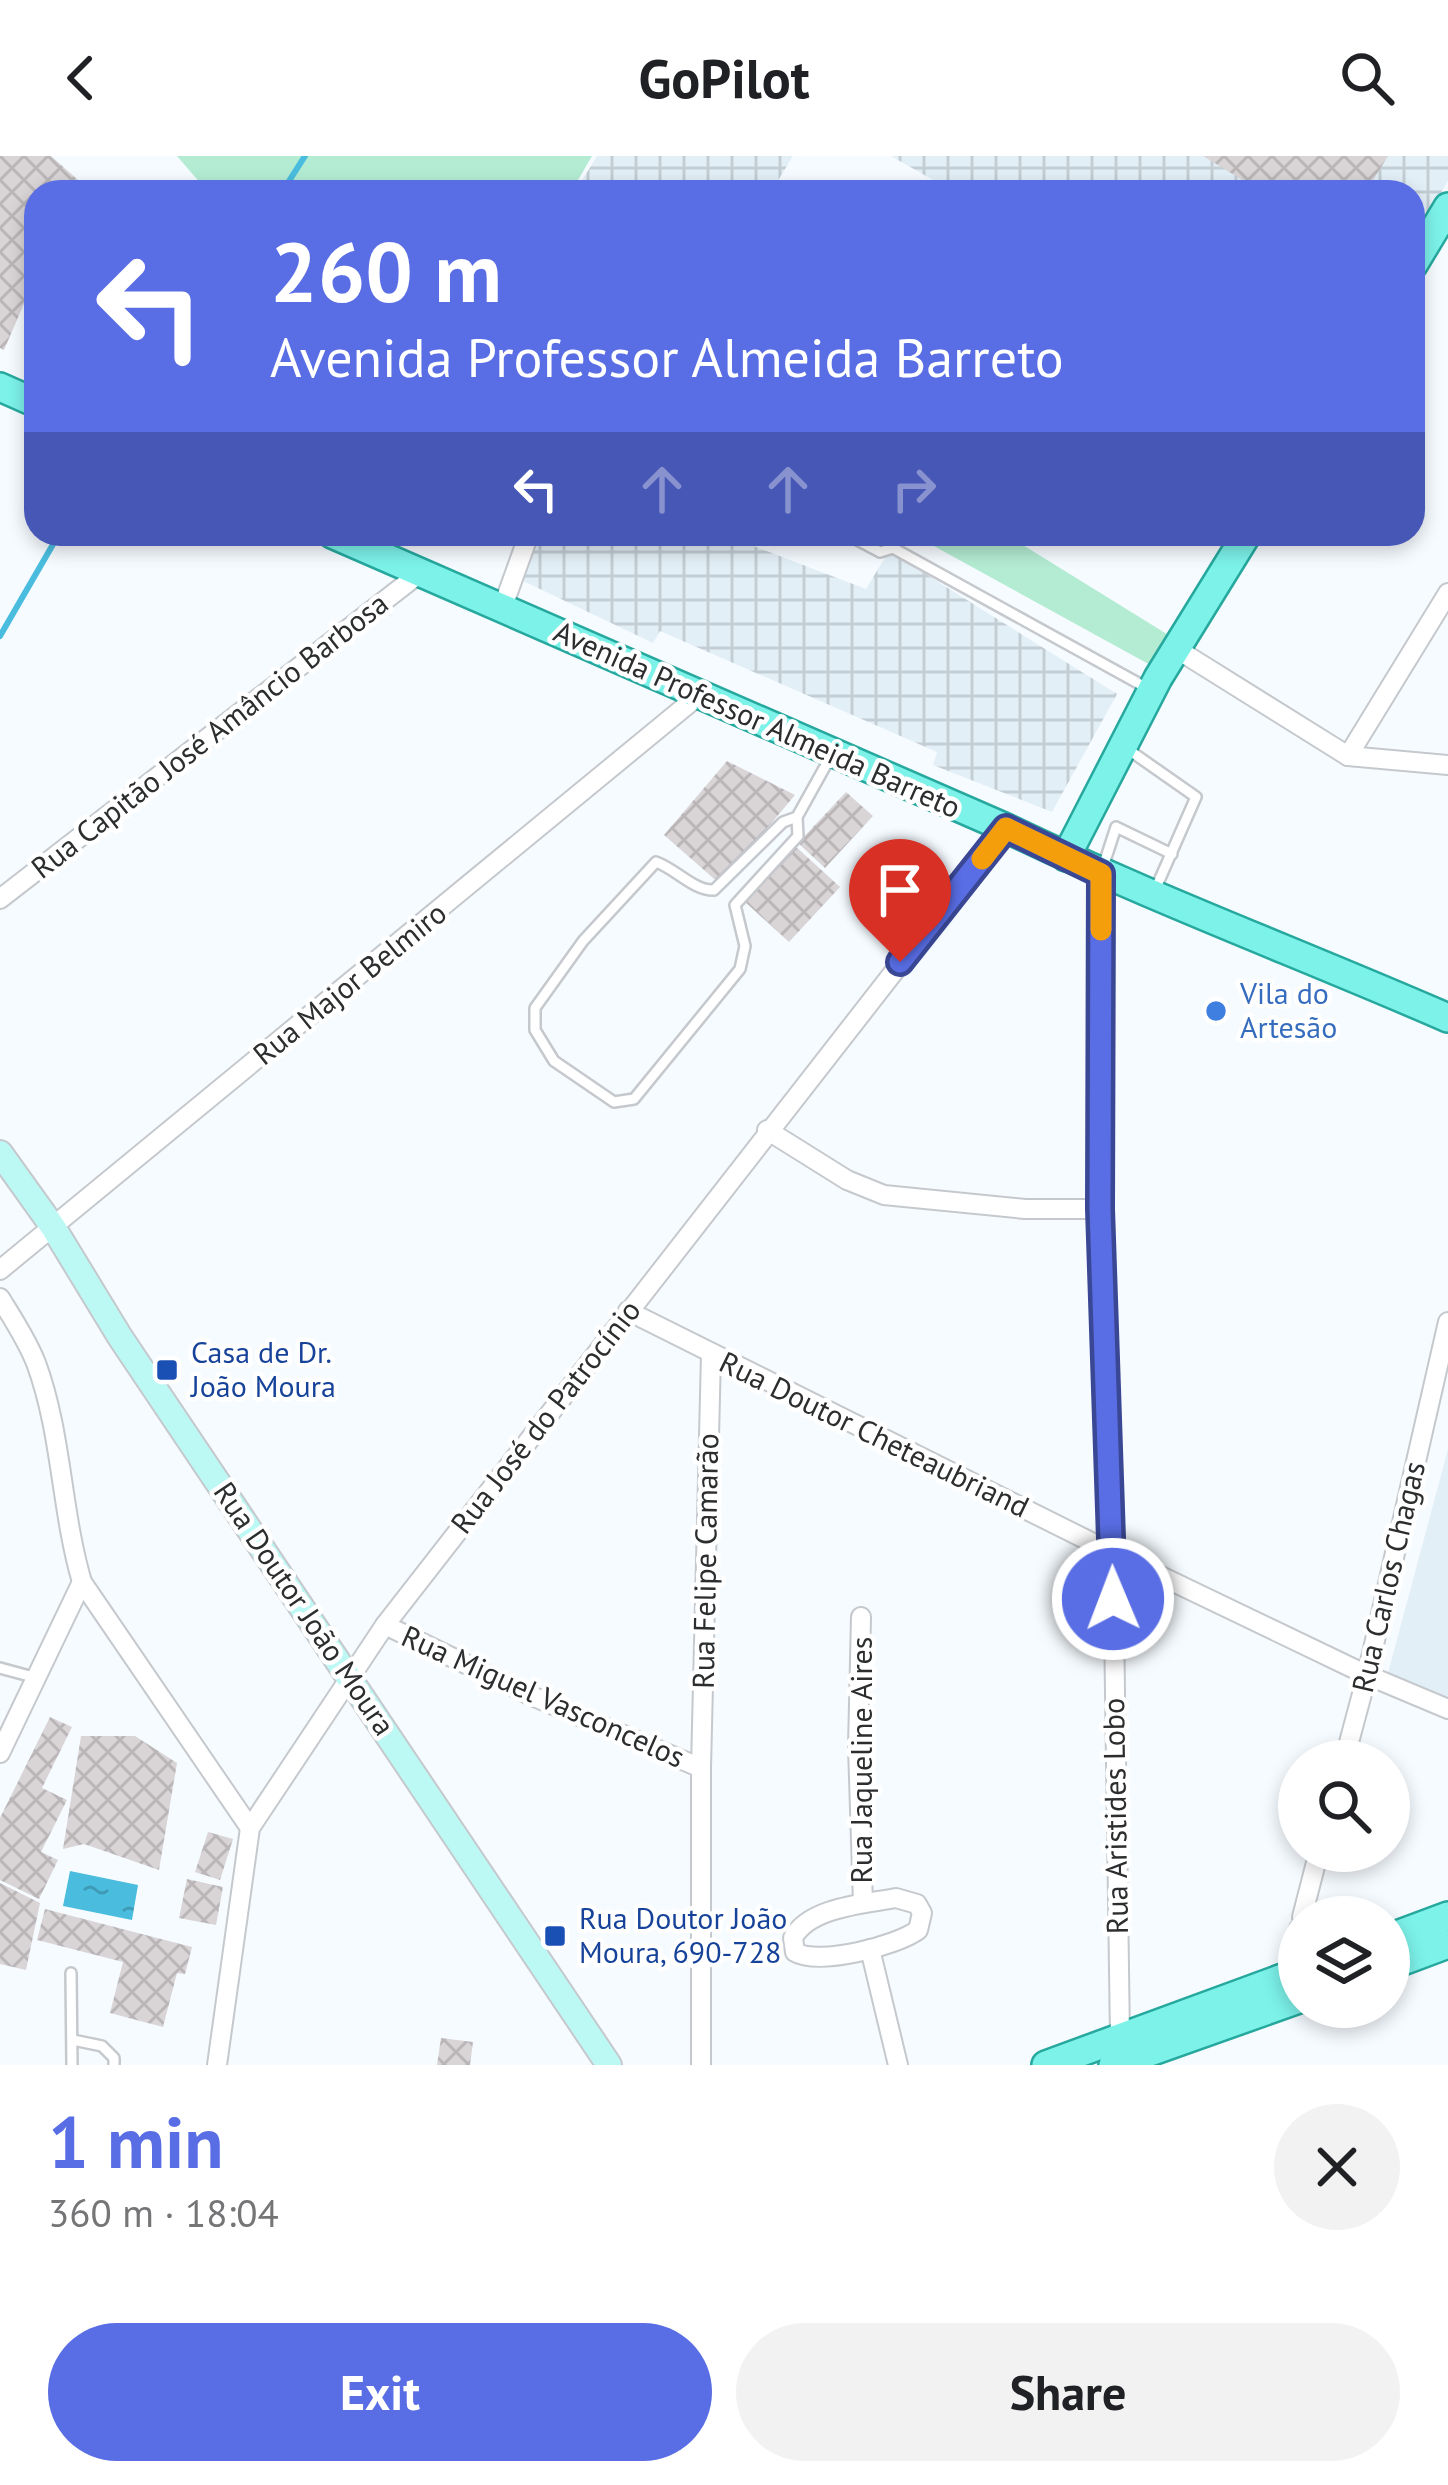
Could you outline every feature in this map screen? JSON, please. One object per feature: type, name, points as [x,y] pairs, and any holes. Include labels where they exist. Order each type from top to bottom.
[{"type":"main road","points":[[1425,245],[1448,208]]},
{"type":"main road","name":"Avenida Professor Almeida Barreto","points":[[359,546],[1006,828],[1101,874],[1448,1018]]},
{"type":"main road","points":[[1066,857],[1151,691],[1239,546]]},
{"type":"main road","name":"Rua Doutor João Moura","points":[[0,1153],[609,2065]]},
{"type":"main road","points":[[1410,1930],[1448,1916]]},
{"type":"main road","points":[[1410,1958],[1448,1944]]},
{"type":"main road","points":[[1046,2065],[1116,2052],[1278,1989]]},
{"type":"street","points":[[502,609],[526,546]]},
{"type":"street","name":"Rua Capitão José Amâncio Barbosa","points":[[0,899],[420,573]]},
{"type":"street","points":[[1348,755],[1448,593]]},
{"type":"street","points":[[1175,648],[1348,755],[1448,765]]},
{"type":"street","name":"Rua Major Belmiro","points":[[0,1270],[698,696]]},
{"type":"street","name":"Rua José do Patrocínio","points":[[217,2065],[250,1828],[385,1625],[1006,828]]},
{"type":"street","name":"Rua Aristides Lobo","points":[[1101,874],[1100,1209],[1113,1553],[1116,2052]]},
{"type":"street","points":[[767,1130],[847,1180],[884,1196],[1025,1209],[1100,1209]]},
{"type":"street","points":[[0,1298],[36,1364],[51,1419],[69,1539],[82,1582],[250,1828]]},
{"type":"street","name":"Rua Doutor Cheteaubriand","points":[[628,1312],[1113,1553],[1448,1709]]},
{"type":"street","name":"Rua Carlos Chagas","points":[[1350,1740],[1448,1322]]},
{"type":"street","name":"Rua Felipe Camarão","points":[[701,2065],[700,1768],[711,1354]]},
{"type":"street","points":[[0,1753],[82,1582]]},
{"type":"street","name":"Rua Jaqueline Aires","points":[[860,1617],[863,1904]]},
{"type":"street","name":"Rua Miguel Vasconcelos","points":[[385,1625],[532,1696],[700,1768]]},
{"type":"street","name":"Rua Jaqueline Aires","points":[[896,1898],[916,1904],[922,1913],[918,1930],[870,1949],[812,1959],[795,1952],[793,1946],[797,1929],[808,1921],[896,1898]]},
{"type":"street","points":[[870,1949],[898,2065]]},
{"type":"lane","points":[[869,546],[880,552],[893,548],[1151,691]]},
{"type":"lane","points":[[1123,746],[1196,797],[1153,894]]},
{"type":"lane","points":[[797,818],[783,822],[715,890],[704,891],[674,868],[656,862],[635,882],[583,941],[535,1008],[535,1030],[554,1061],[614,1102],[634,1099],[740,969],[745,946],[734,905],[798,836],[797,818],[832,754]]},
{"type":"lane","points":[[1101,874],[1116,827],[1172,854]]},
{"type":"lane","points":[[0,1669],[37,1678]]},
{"type":"lane","points":[[71,1973],[72,2065]]},
{"type":"lane","points":[[74,2040],[102,2045],[114,2058],[114,2065]]},
{"type":"shaded area","points":[[597,156],[793,156],[778,180],[582,180]]},
{"type":"shaded area","points":[[891,156],[1448,156],[1448,181],[1425,220],[1425,180],[933,180]]},
{"type":"shaded area","points":[[535,546],[753,546],[866,589],[889,551],[1117,694],[1052,812],[933,765],[937,752],[660,631],[653,643],[521,580]]},
{"type":"shaded area","points":[[1448,1449],[1448,1701],[1388,1673]]},
{"type":"green space","points":[[177,156],[592,156],[578,180],[198,180]]},
{"type":"green space","points":[[934,546],[1024,546],[1170,636],[1154,667]]},
{"type":"water","points":[[70,1871],[138,1885],[132,1920],[63,1906]]},
{"type":"building","points":[[0,156],[51,156],[78,180],[24,180],[24,304],[4,350],[0,348]]},
{"type":"building","points":[[1203,156],[1388,156],[1373,180],[1242,180]]},
{"type":"building","points":[[727,761],[795,795],[720,884],[664,835]]},
{"type":"building","points":[[846,792],[873,816],[825,868],[798,843]]},
{"type":"building","points":[[794,845],[840,887],[789,942],[743,900]]},
{"type":"building","points":[[50,1717],[72,1727],[42,1788],[67,1800],[41,1852],[58,1860],[39,1899],[0,1880],[0,1818]]},
{"type":"building","points":[[81,1736],[135,1736],[177,1763],[159,1870],[84,1844],[63,1849]]},
{"type":"building","points":[[208,1832],[233,1839],[220,1880],[195,1872]]},
{"type":"building","points":[[187,1879],[223,1887],[216,1925],[179,1918]]},
{"type":"building","points":[[0,1883],[40,1903],[26,1970],[0,1964]]},
{"type":"building","points":[[45,1909],[192,1947],[185,1974],[177,1973],[163,2027],[110,2013],[123,1962],[37,1940]]},
{"type":"building","points":[[441,2038],[473,2042],[470,2065],[437,2065]]},
{"type":"waterway","points":[[290,180],[305,156]]},
{"type":"waterway","points":[[0,636],[52,546]]},
{"type":"slow traffic","points":[[982,859],[1006,828],[1101,874],[1101,930]]},
{"type":"place","name":"Vila do Artesão","points":[[1216,1011]]},
{"type":"place","name":"Casa de Dr. João Moura","points":[[167,1370]]},
{"type":"place","name":"Rua Doutor João Moura, 690-728","points":[[555,1936]]},
{"type":"route","points":[[900,962],[1006,828],[1101,874],[1100,1209],[1113,1599]]}]
